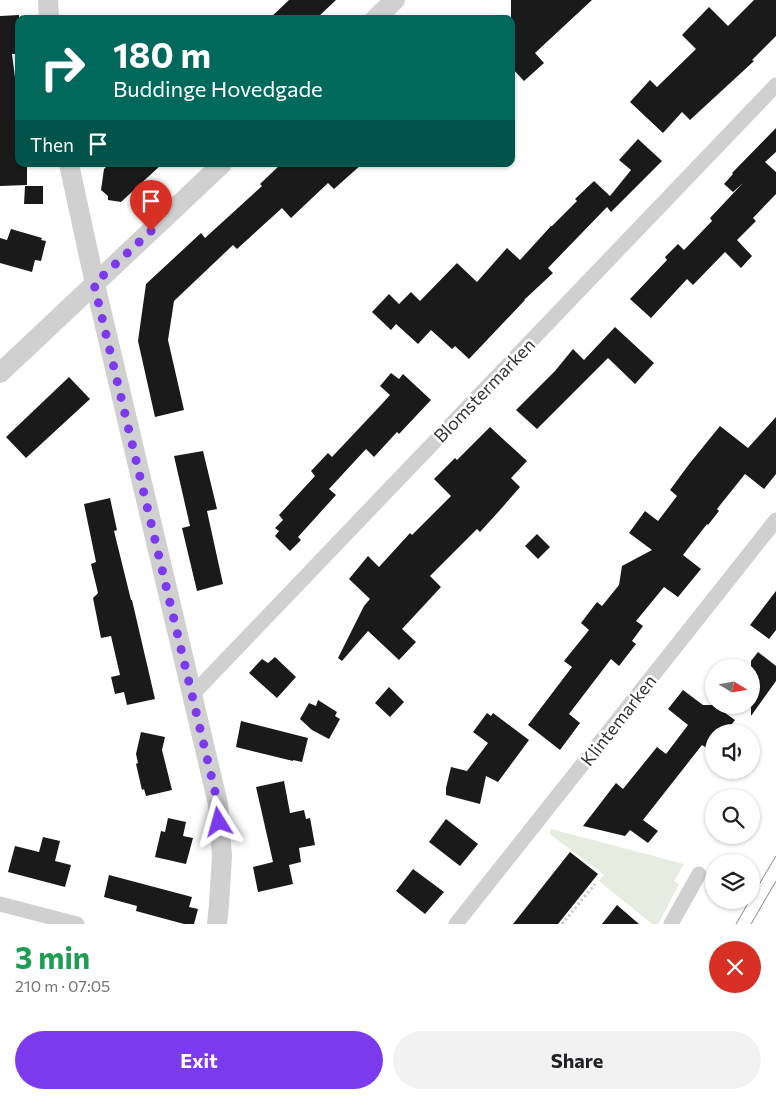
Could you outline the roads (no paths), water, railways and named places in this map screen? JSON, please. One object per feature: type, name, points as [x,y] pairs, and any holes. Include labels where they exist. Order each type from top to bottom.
[{"type":"street","points":[[48,0],[49,15]]},
{"type":"street","points":[[379,15],[395,0]]},
{"type":"street","name":"Blomstermarken","points":[[192,696],[776,85]]},
{"type":"street","points":[[70,167],[94,284],[218,804],[222,856],[217,924]]},
{"type":"street","points":[[0,373],[219,167]]},
{"type":"street","name":"Klintemarken","points":[[460,923],[776,520]]},
{"type":"street","points":[[670,924],[699,874]]},
{"type":"street","points":[[0,904],[77,924]]},
{"type":"tram line","points":[[760,883],[776,856]]},
{"type":"tram line","points":[[751,924],[776,881]]},
{"type":"tram line","points":[[736,924],[745,909]]}]
